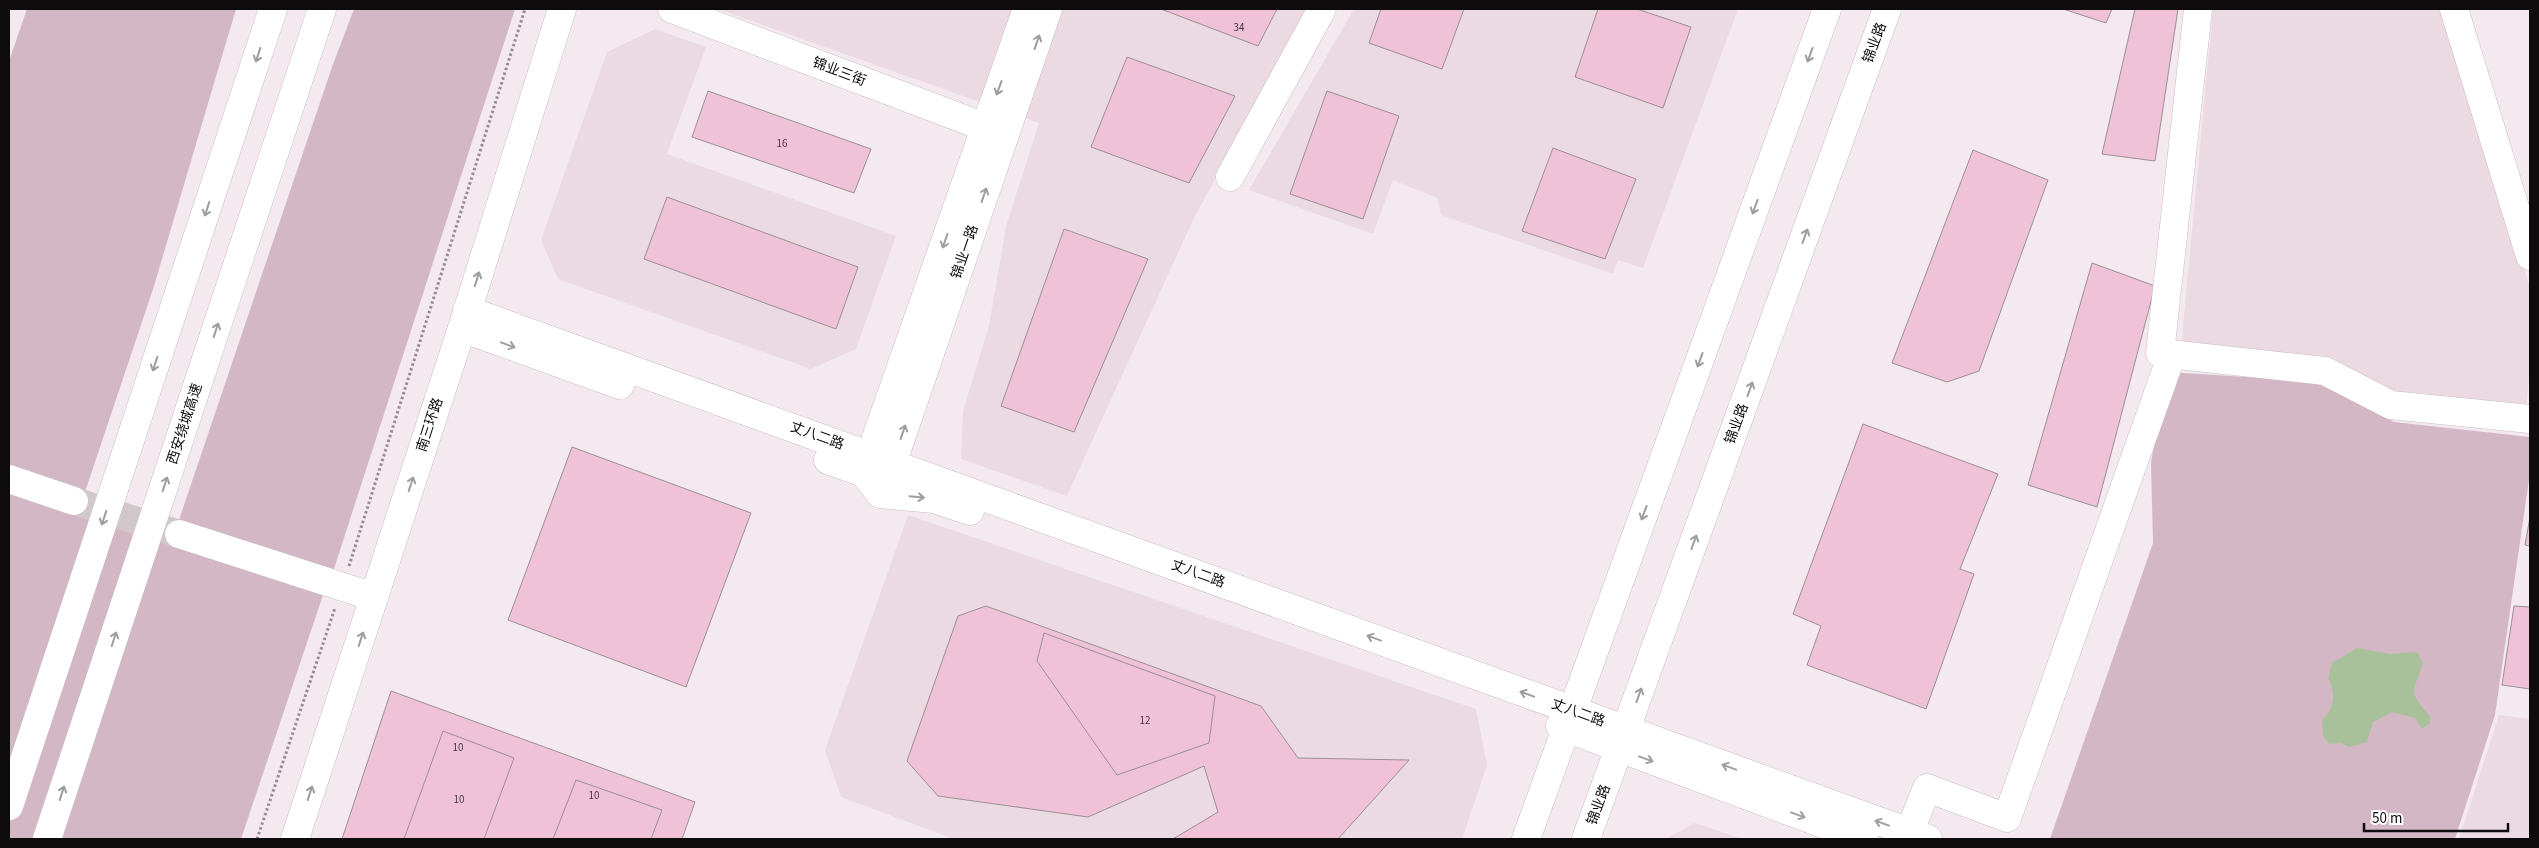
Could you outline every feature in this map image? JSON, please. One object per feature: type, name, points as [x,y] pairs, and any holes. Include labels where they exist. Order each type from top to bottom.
[{"type":"main road","points":[[9,806],[273,9]]},
{"type":"main road","name":"西安绕城高速","points":[[47,839],[322,9]]},
{"type":"main road","name":"南三环路","points":[[295,839],[465,319],[562,9]]},
{"type":"main road","name":"锦业三街","points":[[672,9],[995,131]]},
{"type":"main road","name":"锦业一路","points":[[995,131],[1027,9]]},
{"type":"main road","name":"锦业一路","points":[[875,464],[995,131],[1048,9]]},
{"type":"main road","points":[[1230,177],[1322,9]]},
{"type":"main road","points":[[1526,839],[1827,9]]},
{"type":"main road","name":"锦业路","points":[[1586,839],[1887,9]]},
{"type":"main road","points":[[2198,9],[2160,353],[2325,371],[2391,405],[2530,419]]},
{"type":"main road","points":[[2454,9],[2530,256]]},
{"type":"main road","name":"丈八二路","points":[[465,319],[875,464],[1570,719],[1864,839]]},
{"type":"main road","points":[[1919,836],[1927,788],[2007,818],[2172,354]]},
{"type":"main road","name":"丈八二路","points":[[875,464],[880,494],[934,498],[1570,719]]},
{"type":"main road","points":[[9,479],[74,501]]},
{"type":"main road","points":[[179,534],[374,597]]},
{"type":"main road","name":"丈八二路","points":[[1623,740],[1919,836]]},
{"type":"path","points":[[257,839],[342,587],[525,9]]},
{"type":"shaded area","points":[[27,9],[236,9],[154,286],[88,483],[85,491],[79,494],[9,469],[9,61]]},
{"type":"shaded area","points":[[354,9],[515,9],[332,575],[178,523],[332,67]]},
{"type":"shaded area","points":[[718,9],[1307,9],[1193,220],[1067,496],[961,459],[963,411],[989,326],[1006,226],[1039,123]]},
{"type":"shaded area","points":[[1354,9],[1738,9],[1643,268],[1618,260],[1613,274],[1441,215],[1437,198],[1393,180],[1373,234],[1249,190]]},
{"type":"shaded area","points":[[2213,9],[2439,9],[2530,287],[2530,368],[2526,411],[2392,399],[2181,348]]},
{"type":"shaded area","points":[[655,29],[706,47],[667,154],[896,236],[856,349],[811,369],[558,279],[541,240],[607,52]]},
{"type":"shaded area","points":[[2169,372],[2322,382],[2394,422],[2530,437],[2530,473],[2495,715],[2455,839],[2050,839],[2153,543],[2151,462]]},
{"type":"shaded area","points":[[9,491],[323,595],[241,839],[9,839]]},
{"type":"shaded area","points":[[908,515],[1476,709],[1487,765],[1462,839],[954,839],[841,797],[825,750]]},
{"type":"shaded area","points":[[2357,648],[2390,654],[2417,652],[2423,663],[2414,691],[2418,701],[2430,716],[2430,723],[2422,729],[2415,718],[2392,712],[2373,722],[2367,742],[2349,747],[2341,743],[2329,744],[2323,736],[2322,720],[2332,706],[2333,701],[2333,690],[2328,679],[2332,663]]},
{"type":"shaded area","points":[[2499,715],[2530,719],[2530,839],[2459,839]]},
{"type":"shaded area","points":[[1695,823],[1742,839],[1665,839]]},
{"type":"building","points":[[1161,9],[1277,9],[1258,46]]},
{"type":"building","points":[[1381,9],[1464,9],[1442,69],[1369,43]]},
{"type":"building","points":[[1598,9],[1637,9],[1691,27],[1663,108],[1575,77]]},
{"type":"building","points":[[2063,9],[2112,9],[2106,23]]},
{"type":"building","points":[[2135,9],[2178,9],[2155,161],[2102,154]]},
{"type":"building","points":[[1127,57],[1235,96],[1189,183],[1091,147]]},
{"type":"building","points":[[708,91],[871,149],[854,193],[692,137]]},
{"type":"building","points":[[1327,91],[1399,116],[1363,219],[1290,194]]},
{"type":"building","points":[[1553,148],[1636,179],[1605,259],[1522,231]]},
{"type":"building","points":[[1973,150],[2048,180],[1979,371],[1947,382],[1892,363]]},
{"type":"building","points":[[667,197],[858,267],[836,329],[644,259]]},
{"type":"building","points":[[1064,229],[1148,259],[1074,432],[1001,406]]},
{"type":"building","points":[[2092,263],[2155,286],[2097,507],[2028,485]]},
{"type":"building","points":[[1863,424],[1998,474],[1960,569],[1974,574],[1926,709],[1807,665],[1821,626],[1793,614]]},
{"type":"building","points":[[572,447],[751,513],[686,687],[508,620]]},
{"type":"building","points":[[2530,517],[2530,546],[2525,545]]},
{"type":"building","points":[[986,606],[1261,706],[1298,758],[1409,760],[1338,839],[1173,839],[1218,812],[1204,766],[1088,817],[938,796],[907,761],[958,616]]},
{"type":"building","points":[[2514,606],[2530,607],[2530,689],[2502,685]]},
{"type":"building","points":[[1044,633],[1215,696],[1209,743],[1117,775],[1037,661]]},
{"type":"building","points":[[391,691],[695,802],[682,839],[342,839]]},
{"type":"building","points":[[443,731],[514,758],[484,839],[404,839]]},
{"type":"building","points":[[576,780],[662,810],[651,839],[553,839]]},
{"type":"tunnel","points":[[74,501],[179,534]]}]
